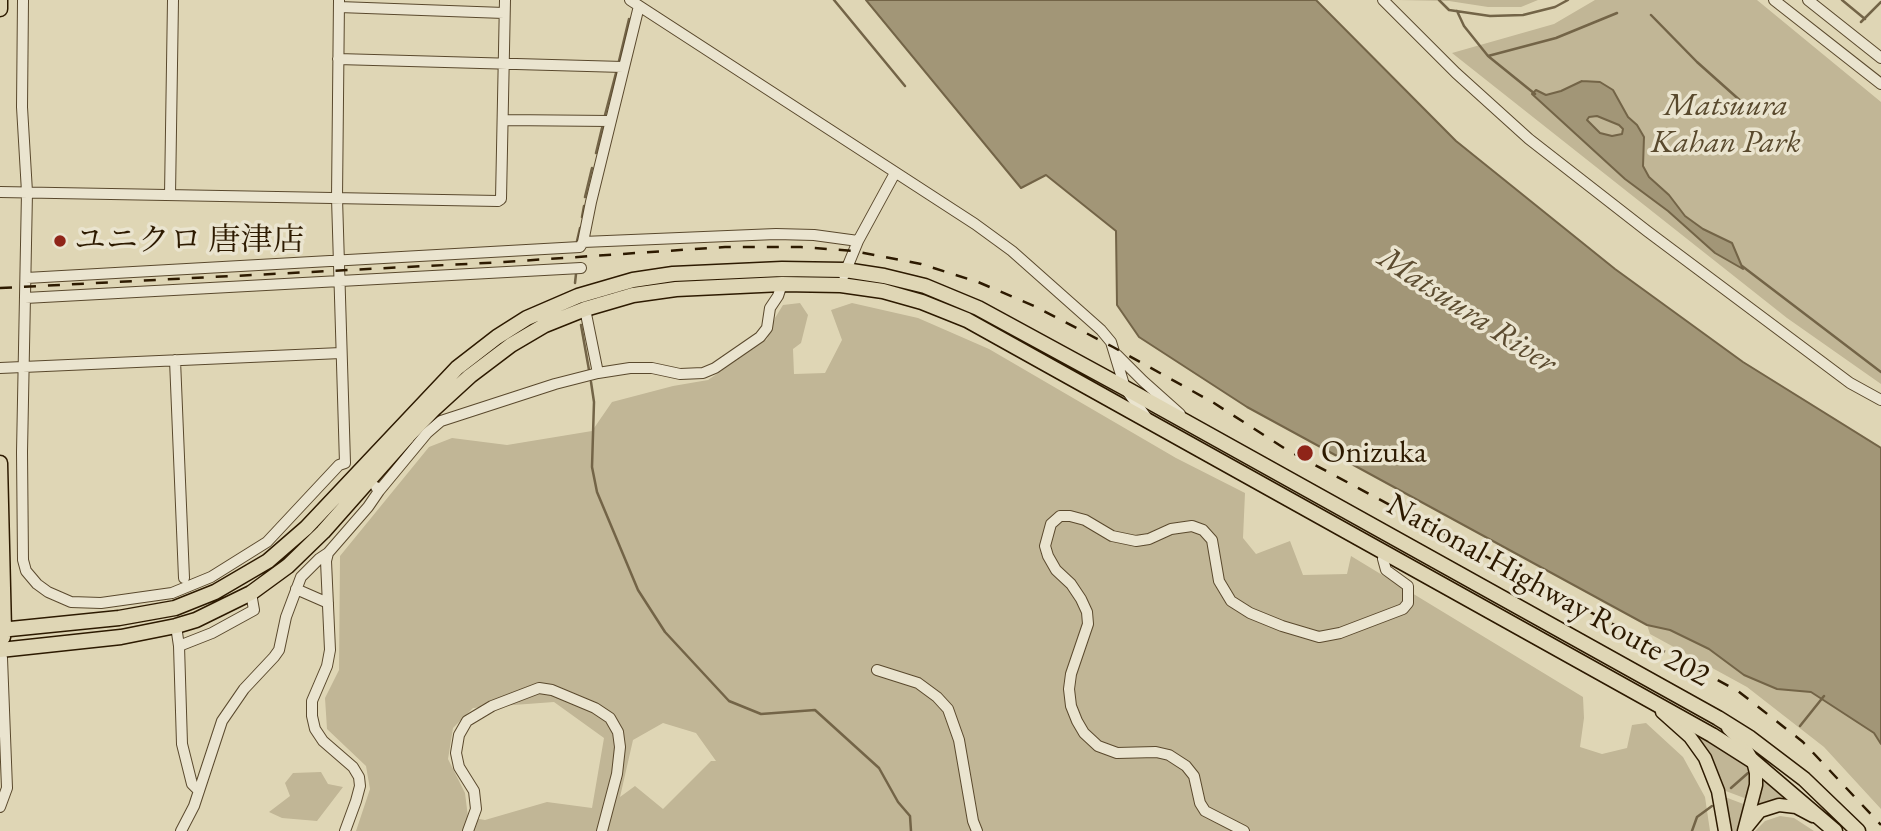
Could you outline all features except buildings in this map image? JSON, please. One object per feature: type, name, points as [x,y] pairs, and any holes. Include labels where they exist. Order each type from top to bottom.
[{"type":"highway","points":[[0,0],[0,9]]},
{"type":"highway","name":"National Highway Route 202","points":[[0,649],[121,637],[176,626],[196,620],[251,593],[288,566],[323,532],[368,482],[457,368],[527,318],[578,296],[633,280],[673,274],[782,269],[845,270],[925,286],[978,307],[1125,388],[1718,718],[1804,779],[1858,831]]},
{"type":"highway","name":"National Highway Route 202","points":[[2,631],[119,618],[175,608],[215,592],[268,561],[306,528],[333,499],[368,482],[438,415],[470,376],[511,345],[545,325],[585,309],[633,295],[676,289],[782,284],[841,285],[883,291],[922,302],[967,320],[1649,700],[1753,761],[1831,828]]},
{"type":"highway","points":[[0,463],[0,649]]},
{"type":"main road","points":[[1649,700],[1690,737],[1706,758],[1718,791],[1725,831]]},
{"type":"main road","points":[[1718,718],[1741,741],[1753,761],[1756,785],[1744,830]]},
{"type":"main road","points":[[1744,830],[1760,811],[1779,805],[1796,807],[1831,828]]},
{"type":"street","points":[[23,0],[22,107],[27,192],[23,560],[26,571],[48,592],[71,602],[122,602],[172,593],[211,577],[267,542],[339,466],[345,463]]},
{"type":"street","points":[[170,195],[173,0]]},
{"type":"street","points":[[0,192],[498,201],[501,199],[505,0]]},
{"type":"street","points":[[1383,0],[1456,73],[1529,139],[1850,383],[1881,400]]},
{"type":"street","points":[[1774,0],[1881,84]]},
{"type":"street","points":[[1808,0],[1881,58]]},
{"type":"street","points":[[26,278],[580,247],[623,67],[634,3],[975,224],[1012,251],[1111,342],[1125,388],[1151,423]]},
{"type":"street","points":[[181,831],[194,806],[222,721],[279,650],[286,617],[301,577],[319,558],[328,553],[368,507],[368,482],[345,463],[337,198],[339,4],[504,13]]},
{"type":"street","points":[[338,59],[623,67]]},
{"type":"street","points":[[503,120],[610,121]]},
{"type":"street","points":[[841,285],[858,241],[895,173]]},
{"type":"street","points":[[583,242],[776,234],[814,235],[858,241]]},
{"type":"street","points":[[25,298],[582,268]]},
{"type":"street","points":[[438,415],[598,373],[652,368],[680,374],[703,373],[715,368],[760,337],[767,328],[770,308],[782,284]]},
{"type":"street","points":[[585,309],[598,373]]},
{"type":"street","points":[[1114,352],[1197,428]]},
{"type":"street","points":[[0,368],[341,353]]},
{"type":"street","points":[[174,360],[184,578]]},
{"type":"street","points":[[321,486],[333,499]]},
{"type":"street","points":[[1244,831],[1205,810],[1200,803],[1194,776],[1186,766],[1169,755],[1156,752],[1117,753],[1098,746],[1084,733],[1077,721],[1069,689],[1071,674],[1088,624],[1087,612],[1082,599],[1056,570],[1048,556],[1045,546],[1051,524],[1060,516],[1070,516],[1086,520],[1112,536],[1136,541],[1149,539],[1171,529],[1192,526],[1203,530],[1212,540],[1219,581],[1231,601],[1250,613],[1319,637],[1340,633],[1403,609],[1408,603],[1408,586],[1387,570],[1382,559],[1384,552]]},
{"type":"street","points":[[328,553],[326,561],[330,650],[312,701],[312,716],[315,729],[323,741],[353,767],[359,777],[360,786],[345,831]]},
{"type":"street","points":[[296,589],[328,603]]},
{"type":"street","points":[[172,593],[175,608]]},
{"type":"street","points":[[179,646],[254,610],[251,593]]},
{"type":"street","points":[[71,602],[72,623]]},
{"type":"street","points":[[196,620],[200,638]]},
{"type":"street","points":[[176,626],[182,744],[192,784],[199,791]]},
{"type":"street","points":[[0,649],[7,788],[0,807]]},
{"type":"street","points":[[877,670],[918,683],[948,709],[959,740],[977,831]]},
{"type":"street","points":[[468,831],[476,809],[474,792],[456,753],[458,735],[467,721],[492,706],[539,688],[552,690],[595,708],[610,718],[618,732],[621,747],[617,774],[602,831]]},
{"type":"green space","points":[[1397,0],[1538,0],[1521,7],[1488,7],[1449,1]]},
{"type":"green space","name":"Matsuura Kahan Park","points":[[1595,0],[1757,0],[1881,102],[1881,384],[1787,318],[1452,53],[1554,24]]},
{"type":"green space","points":[[800,303],[808,315],[801,343],[793,349],[794,374],[825,373],[842,340],[831,310],[852,303],[918,318],[989,349],[1176,458],[1245,493],[1243,538],[1256,554],[1290,541],[1303,575],[1347,574],[1351,556],[1583,697],[1584,718],[1580,747],[1602,754],[1627,748],[1632,725],[1646,723],[1683,757],[1705,797],[1710,831],[356,831],[370,789],[366,766],[327,729],[325,698],[339,670],[340,556],[429,447],[452,438],[507,445],[592,431],[612,402],[708,380],[767,339],[783,305]],"holes":[[[554,702],[604,738],[592,808],[547,802],[485,820],[468,817],[465,793],[448,759],[453,728],[473,708]],[[663,723],[696,733],[716,761],[711,761],[663,809],[635,786],[620,797],[633,740]]]},
{"type":"green space","points":[[1647,625],[1670,630],[1709,649],[1744,675],[1777,689],[1811,692],[1874,733],[1881,744],[1881,809],[1824,747],[1747,687],[1650,634]]},
{"type":"green space","points":[[1693,734],[1749,767],[1752,782],[1747,799],[1723,790]]},
{"type":"green space","points":[[321,772],[328,784],[343,787],[317,821],[282,818],[269,812],[290,796],[285,783],[293,773]]},
{"type":"green space","points":[[1764,778],[1788,799],[1762,805],[1756,802],[1761,779]]},
{"type":"green space","points":[[1725,797],[1746,805],[1739,831],[1730,831]]},
{"type":"green space","points":[[1780,816],[1794,818],[1814,831],[1755,831],[1765,821]]},
{"type":"water","name":"Matsuura River","points":[[866,0],[1316,0],[1456,141],[1615,269],[1743,362],[1881,448],[1881,744],[1874,733],[1811,692],[1777,689],[1744,675],[1709,649],[1670,630],[1647,625],[1247,407],[1139,337],[1117,305],[1116,231],[1046,175],[1021,188]]},
{"type":"water","points":[[1582,81],[1600,82],[1613,90],[1628,117],[1644,137],[1643,166],[1649,177],[1669,195],[1685,216],[1703,229],[1732,243],[1743,269],[1715,253],[1668,211],[1625,179],[1532,94],[1536,90],[1546,95]],"holes":[[[1597,116],[1623,129],[1622,134],[1612,136],[1600,133],[1587,120]]]},
{"type":"waterway","points":[[834,0],[905,86]]},
{"type":"waterway","points":[[1439,0],[1449,10],[1490,16],[1523,15],[1555,7],[1568,0]]},
{"type":"waterway","points":[[1842,0],[1865,19]]},
{"type":"waterway","points":[[1861,22],[1881,2]]},
{"type":"waterway","points":[[1457,11],[1464,26],[1488,56],[1535,94]]},
{"type":"waterway","points":[[1488,56],[1556,38],[1617,13]]},
{"type":"waterway","points":[[1651,15],[1697,62],[1753,112],[1766,114],[1775,110]]},
{"type":"waterway","points":[[619,61],[629,19]]},
{"type":"waterway","points":[[605,115],[616,73]]},
{"type":"waterway","points":[[596,153],[602,128]]},
{"type":"waterway","points":[[585,197],[592,168]]},
{"type":"waterway","points":[[582,217],[584,206]]},
{"type":"waterway","points":[[577,241],[580,228]]},
{"type":"waterway","points":[[1742,266],[1881,372]]},
{"type":"waterway","points":[[575,283],[576,274]]},
{"type":"waterway","points":[[581,325],[589,370]]},
{"type":"waterway","points":[[591,382],[594,402],[592,467],[597,492],[638,590],[665,632],[729,701],[761,714],[815,710],[879,768],[898,802],[910,816],[911,831]]},
{"type":"waterway","points":[[1800,726],[1824,696]]},
{"type":"waterway","points":[[1731,788],[1748,773]]},
{"type":"waterway","points":[[1692,831],[1697,817],[1712,806]]},
{"type":"railway","points":[[0,288],[504,262],[725,247],[801,247],[854,251],[921,264],[978,282],[1034,306],[1113,347],[1214,403],[1287,450],[1738,691],[1803,742],[1881,825]]},
{"type":"place","name":"ユニクロ 唐津店","points":[[60,241]]},
{"type":"place","name":"Onizuka","points":[[1305,453]]}]
